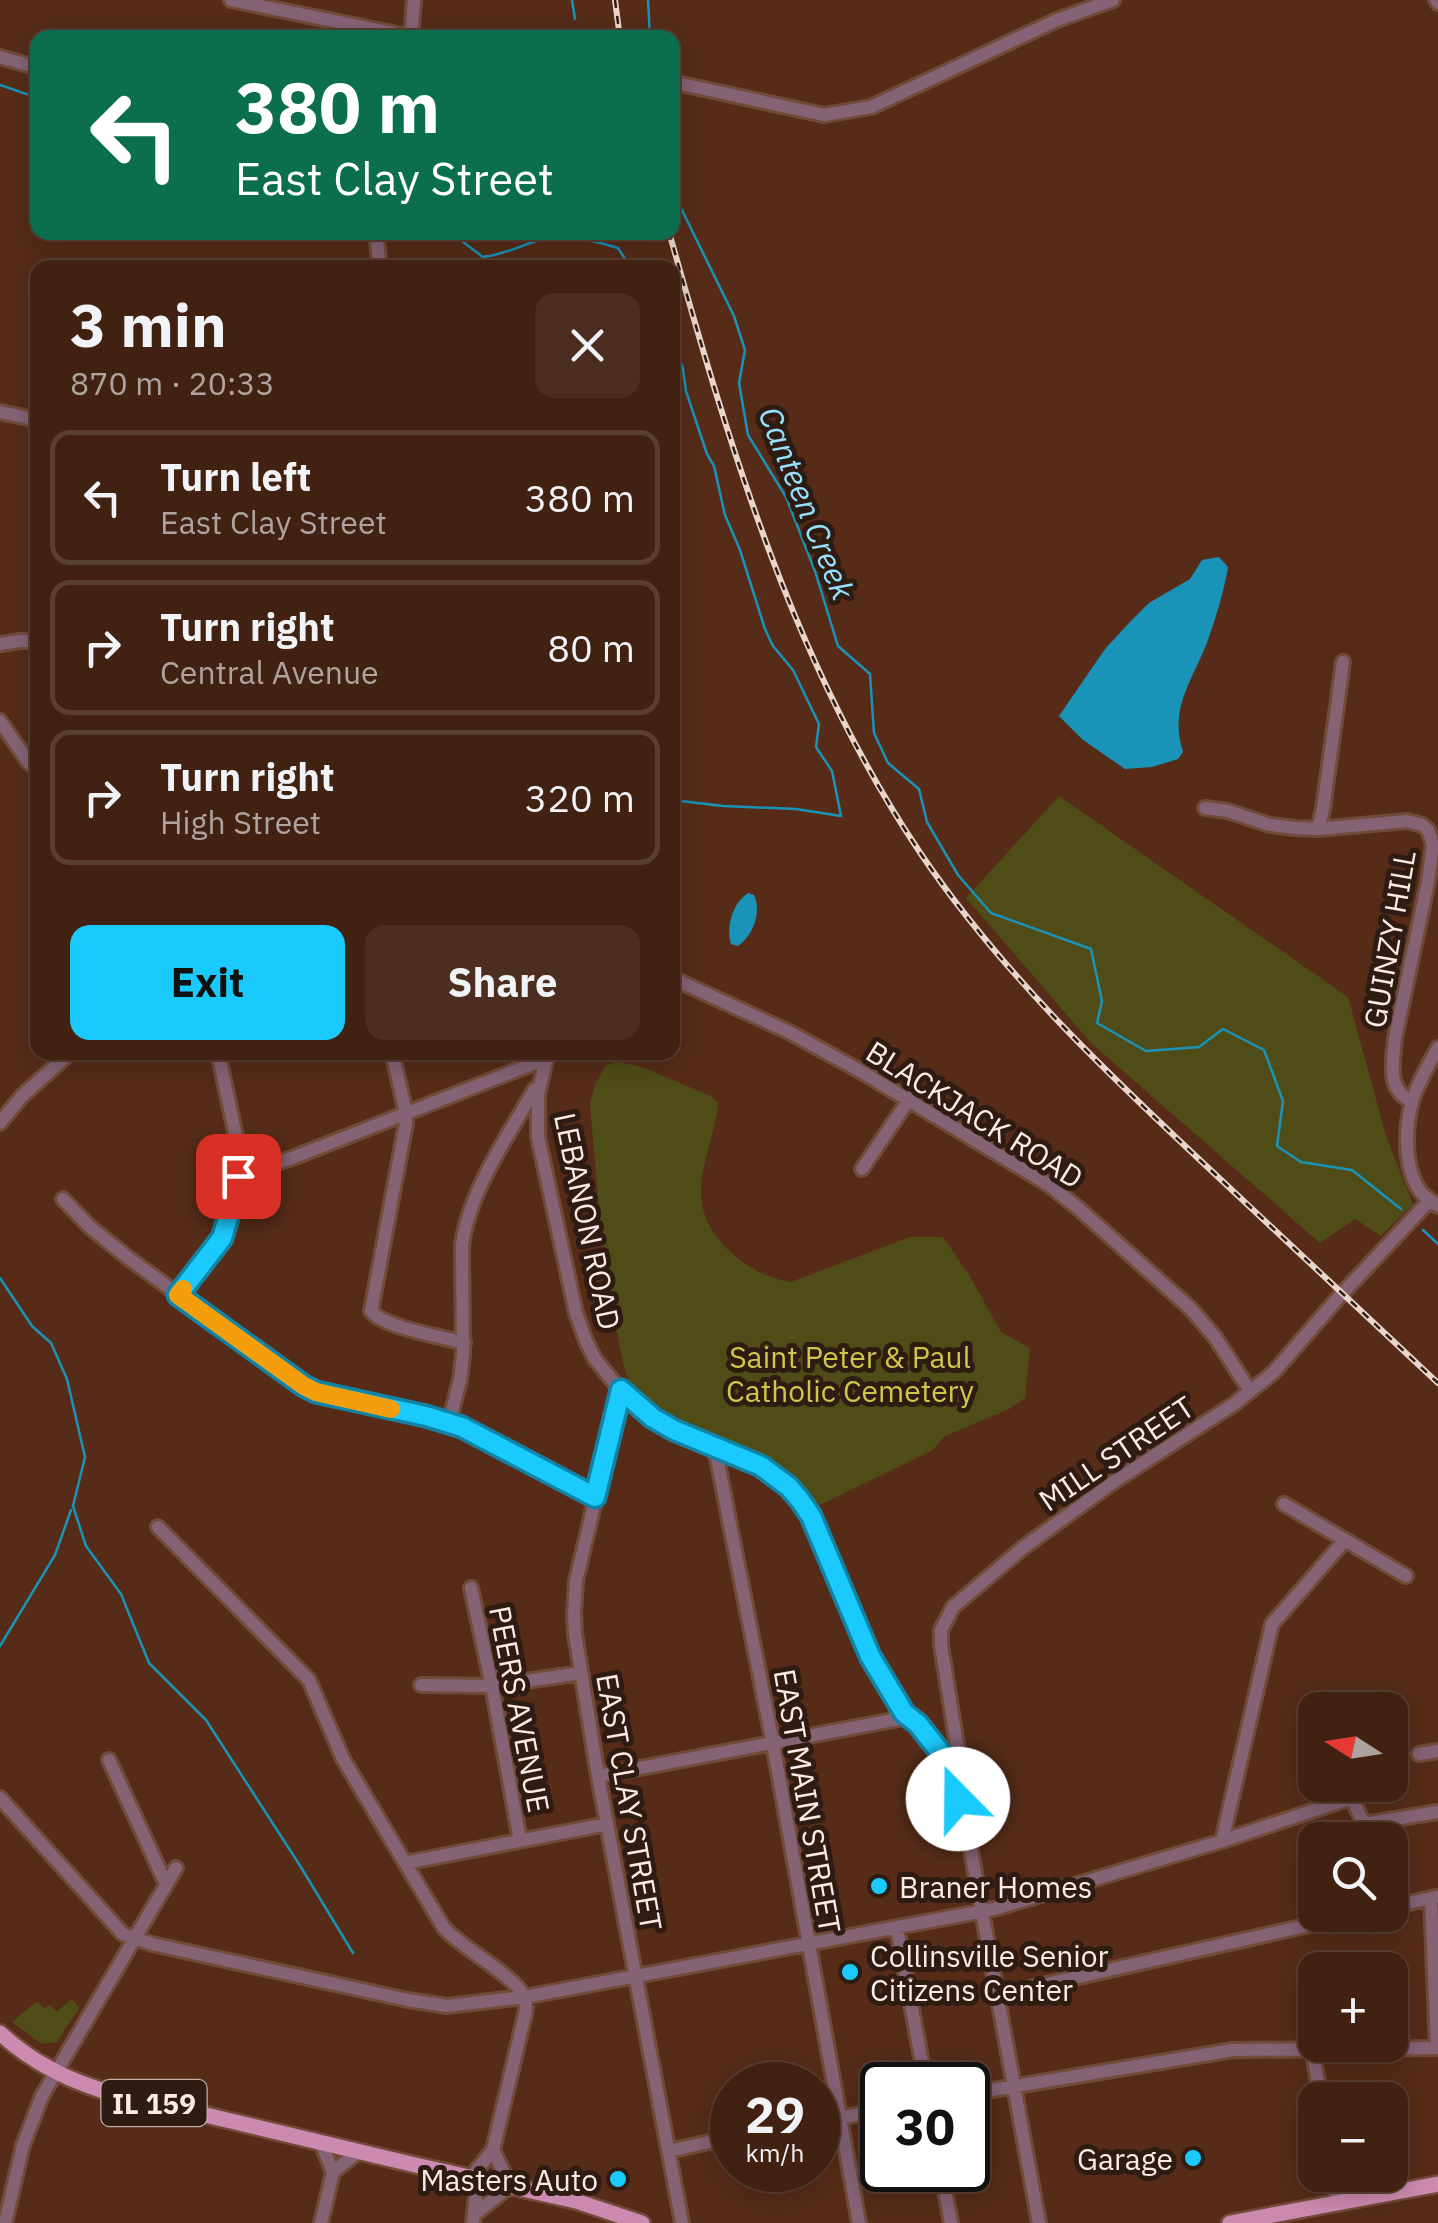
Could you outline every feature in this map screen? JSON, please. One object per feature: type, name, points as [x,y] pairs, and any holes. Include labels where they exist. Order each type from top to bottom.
[{"type":"main road","name":"IL 159","points":[[0,2033],[54,2072],[120,2096],[576,2201],[642,2223]]},
{"type":"main road","points":[[1230,2223],[1438,2184]]},
{"type":"street","points":[[231,0],[379,30]]},
{"type":"street","points":[[413,30],[414,0]]},
{"type":"street","points":[[680,83],[824,115],[870,107],[1057,20],[1113,0]]},
{"type":"street","points":[[0,57],[30,66]]},
{"type":"street","points":[[0,412],[30,418]]},
{"type":"street","points":[[0,644],[30,641]]},
{"type":"street","points":[[1318,829],[1343,662]]},
{"type":"street","points":[[0,720],[30,764]]},
{"type":"street","name":"GUINZY HILL","points":[[1204,808],[1228,810],[1270,825],[1318,829],[1415,822],[1432,836],[1428,882],[1392,1064],[1394,1088],[1412,1102]]},
{"type":"street","name":"BLACKJACK ROAD","points":[[680,982],[789,1032],[910,1098],[1023,1168],[1078,1208],[1190,1308],[1250,1391]]},
{"type":"street","points":[[1434,1203],[1421,1194],[1408,1154],[1412,1102],[1438,1048]]},
{"type":"street","points":[[0,1123],[22,1096],[63,1060]]},
{"type":"street","points":[[178,1295],[222,1238],[236,1191],[237,1141],[220,1060]]},
{"type":"street","points":[[394,1060],[406,1123],[371,1311],[380,1319],[464,1343]]},
{"type":"street","points":[[238,1176],[536,1060]]},
{"type":"street","name":"LEBANON ROAD","points":[[545,1060],[536,1116],[538,1137],[576,1313],[596,1359],[621,1390],[667,1426],[761,1466],[800,1500],[811,1516],[870,1656],[909,1717],[940,1752],[955,1789]]},
{"type":"street","points":[[449,1422],[464,1343],[464,1230],[485,1180],[540,1081]]},
{"type":"street","points":[[862,1168],[910,1098]]},
{"type":"street","points":[[62,1199],[106,1240],[304,1386],[449,1422],[595,1497]]},
{"type":"street","name":"MILL STREET","points":[[955,1789],[960,1764],[940,1646],[941,1630],[954,1607],[1070,1512],[1208,1422],[1274,1372],[1338,1298],[1434,1203]]},
{"type":"street","name":"EAST CLAY STREET","points":[[621,1390],[574,1597],[575,1634],[682,2223]]},
{"type":"street","name":"EAST MAIN STREET","points":[[715,1448],[830,2062]]},
{"type":"street","points":[[1284,1504],[1406,1576]]},
{"type":"street","points":[[158,1527],[309,1680],[343,1759],[444,1928],[454,1940],[507,1978],[524,1997],[526,2010],[493,2150],[470,2178],[476,2196],[474,2218]]},
{"type":"street","points":[[1222,1841],[1272,1624],[1345,1540]]},
{"type":"street","name":"PEERS AVENUE","points":[[472,1588],[520,1840]]},
{"type":"street","points":[[421,1685],[492,1686],[581,1673]]},
{"type":"street","points":[[598,1776],[909,1717]]},
{"type":"street","points":[[1419,1754],[1438,1750]]},
{"type":"street","points":[[109,1760],[166,1884]]},
{"type":"street","points":[[955,1789],[983,1911],[1040,2223]]},
{"type":"street","points":[[0,1798],[116,1928],[134,1939],[430,2004],[464,2006],[983,1911],[1352,1799],[1364,1824],[1438,1812]]},
{"type":"street","points":[[405,1863],[607,1824]]},
{"type":"street","points":[[5,2223],[29,2126],[54,2072],[176,1868]]},
{"type":"street","points":[[1408,1903],[1435,1897],[1437,2048],[1408,2048]]},
{"type":"street","points":[[897,1928],[922,2062]]},
{"type":"street","points":[[998,1995],[1298,1928]]},
{"type":"street","points":[[990,2090],[1206,2053],[1298,2048]]},
{"type":"street","points":[[840,2118],[860,2114]]},
{"type":"street","name":"EAST MAIN STREET","points":[[840,2118],[859,2223]]},
{"type":"street","points":[[321,2143],[333,2172],[321,2223]]},
{"type":"street","points":[[669,2151],[710,2143]]},
{"type":"street","points":[[474,2218],[510,2186],[493,2150]]},
{"type":"street","points":[[333,2172],[358,2152]]},
{"type":"street","points":[[945,2192],[950,2223]]},
{"type":"street","points":[[1336,2192],[1338,2203]]},
{"type":"green space","points":[[1059,796],[1348,997],[1386,1136],[1413,1204],[1381,1236],[1355,1219],[1320,1243],[1091,1043],[966,898]]},
{"type":"green space","name":"Saint Peter & Paul Catholic Cemetery","points":[[618,1062],[639,1066],[711,1096],[718,1103],[702,1178],[702,1206],[717,1237],[729,1251],[758,1272],[791,1282],[910,1237],[943,1237],[1001,1332],[1030,1348],[1025,1398],[1009,1409],[943,1437],[933,1450],[816,1507],[761,1458],[693,1431],[653,1409],[633,1392],[624,1367],[604,1267],[590,1104],[606,1065]]},
{"type":"green space","points":[[72,1999],[79,2008],[57,2042],[42,2044],[12,2022],[37,2001],[44,2008],[50,2005],[56,2012]]},
{"type":"water","points":[[1219,557],[1228,567],[1209,637],[1181,706],[1179,736],[1183,752],[1178,759],[1152,767],[1125,769],[1083,740],[1059,716],[1105,649],[1149,603],[1190,579],[1202,560]]},
{"type":"water","points":[[748,893],[754,895],[756,902],[755,923],[738,946],[731,944],[730,923],[734,909]]},
{"type":"waterway","points":[[572,0],[575,19]]},
{"type":"waterway","name":"Canteen Creek","points":[[648,0],[650,30]]},
{"type":"waterway","points":[[0,85],[30,95]]},
{"type":"waterway","name":"Canteen Creek","points":[[680,206],[734,316],[745,350],[739,383],[748,435],[786,497],[838,646],[870,674],[874,733],[888,763],[919,789],[927,822],[958,875],[991,913],[1091,949],[1102,1001],[1097,1023],[1146,1051],[1199,1047],[1223,1029],[1264,1050],[1283,1101],[1277,1146],[1301,1162],[1352,1170],[1401,1209]]},
{"type":"waterway","points":[[461,240],[483,257],[541,240]]},
{"type":"waterway","points":[[585,240],[618,248],[626,260]]},
{"type":"waterway","points":[[485,260],[486,256]]},
{"type":"waterway","points":[[680,360],[686,391],[714,466],[725,515],[765,629],[793,670],[819,724],[816,747],[832,771],[841,816],[680,801]]},
{"type":"waterway","name":"Canteen Creek","points":[[1423,1230],[1438,1244]]},
{"type":"waterway","points":[[0,1278],[32,1326],[51,1343],[67,1379],[85,1457],[73,1506],[86,1546],[121,1594],[149,1663],[206,1720],[353,1953]]},
{"type":"waterway","points":[[0,1646],[55,1555],[71,1510]]},
{"type":"railway","points":[[615,0],[619,30]]},
{"type":"railway","points":[[671,240],[677,260]]},
{"type":"railway","points":[[680,270],[742,474],[802,632],[876,782],[921,854],[1022,983],[1098,1062],[1438,1383]]},
{"type":"slow traffic","points":[[183,1289],[178,1295],[304,1386],[391,1409]]},
{"type":"place","name":"Braner Homes","points":[[879,1886]]},
{"type":"place","name":"Collinsville Senior Citizens Center","points":[[850,1972]]},
{"type":"place","name":"Garage","points":[[1193,2158]]},
{"type":"place","name":"Masters Auto","points":[[618,2179]]},
{"type":"route","points":[[238,1176],[222,1238],[178,1295],[316,1392],[449,1422],[595,1497],[621,1390],[653,1418],[674,1430],[745,1458],[776,1475],[811,1516],[870,1656],[904,1713],[940,1752],[958,1799]]}]
